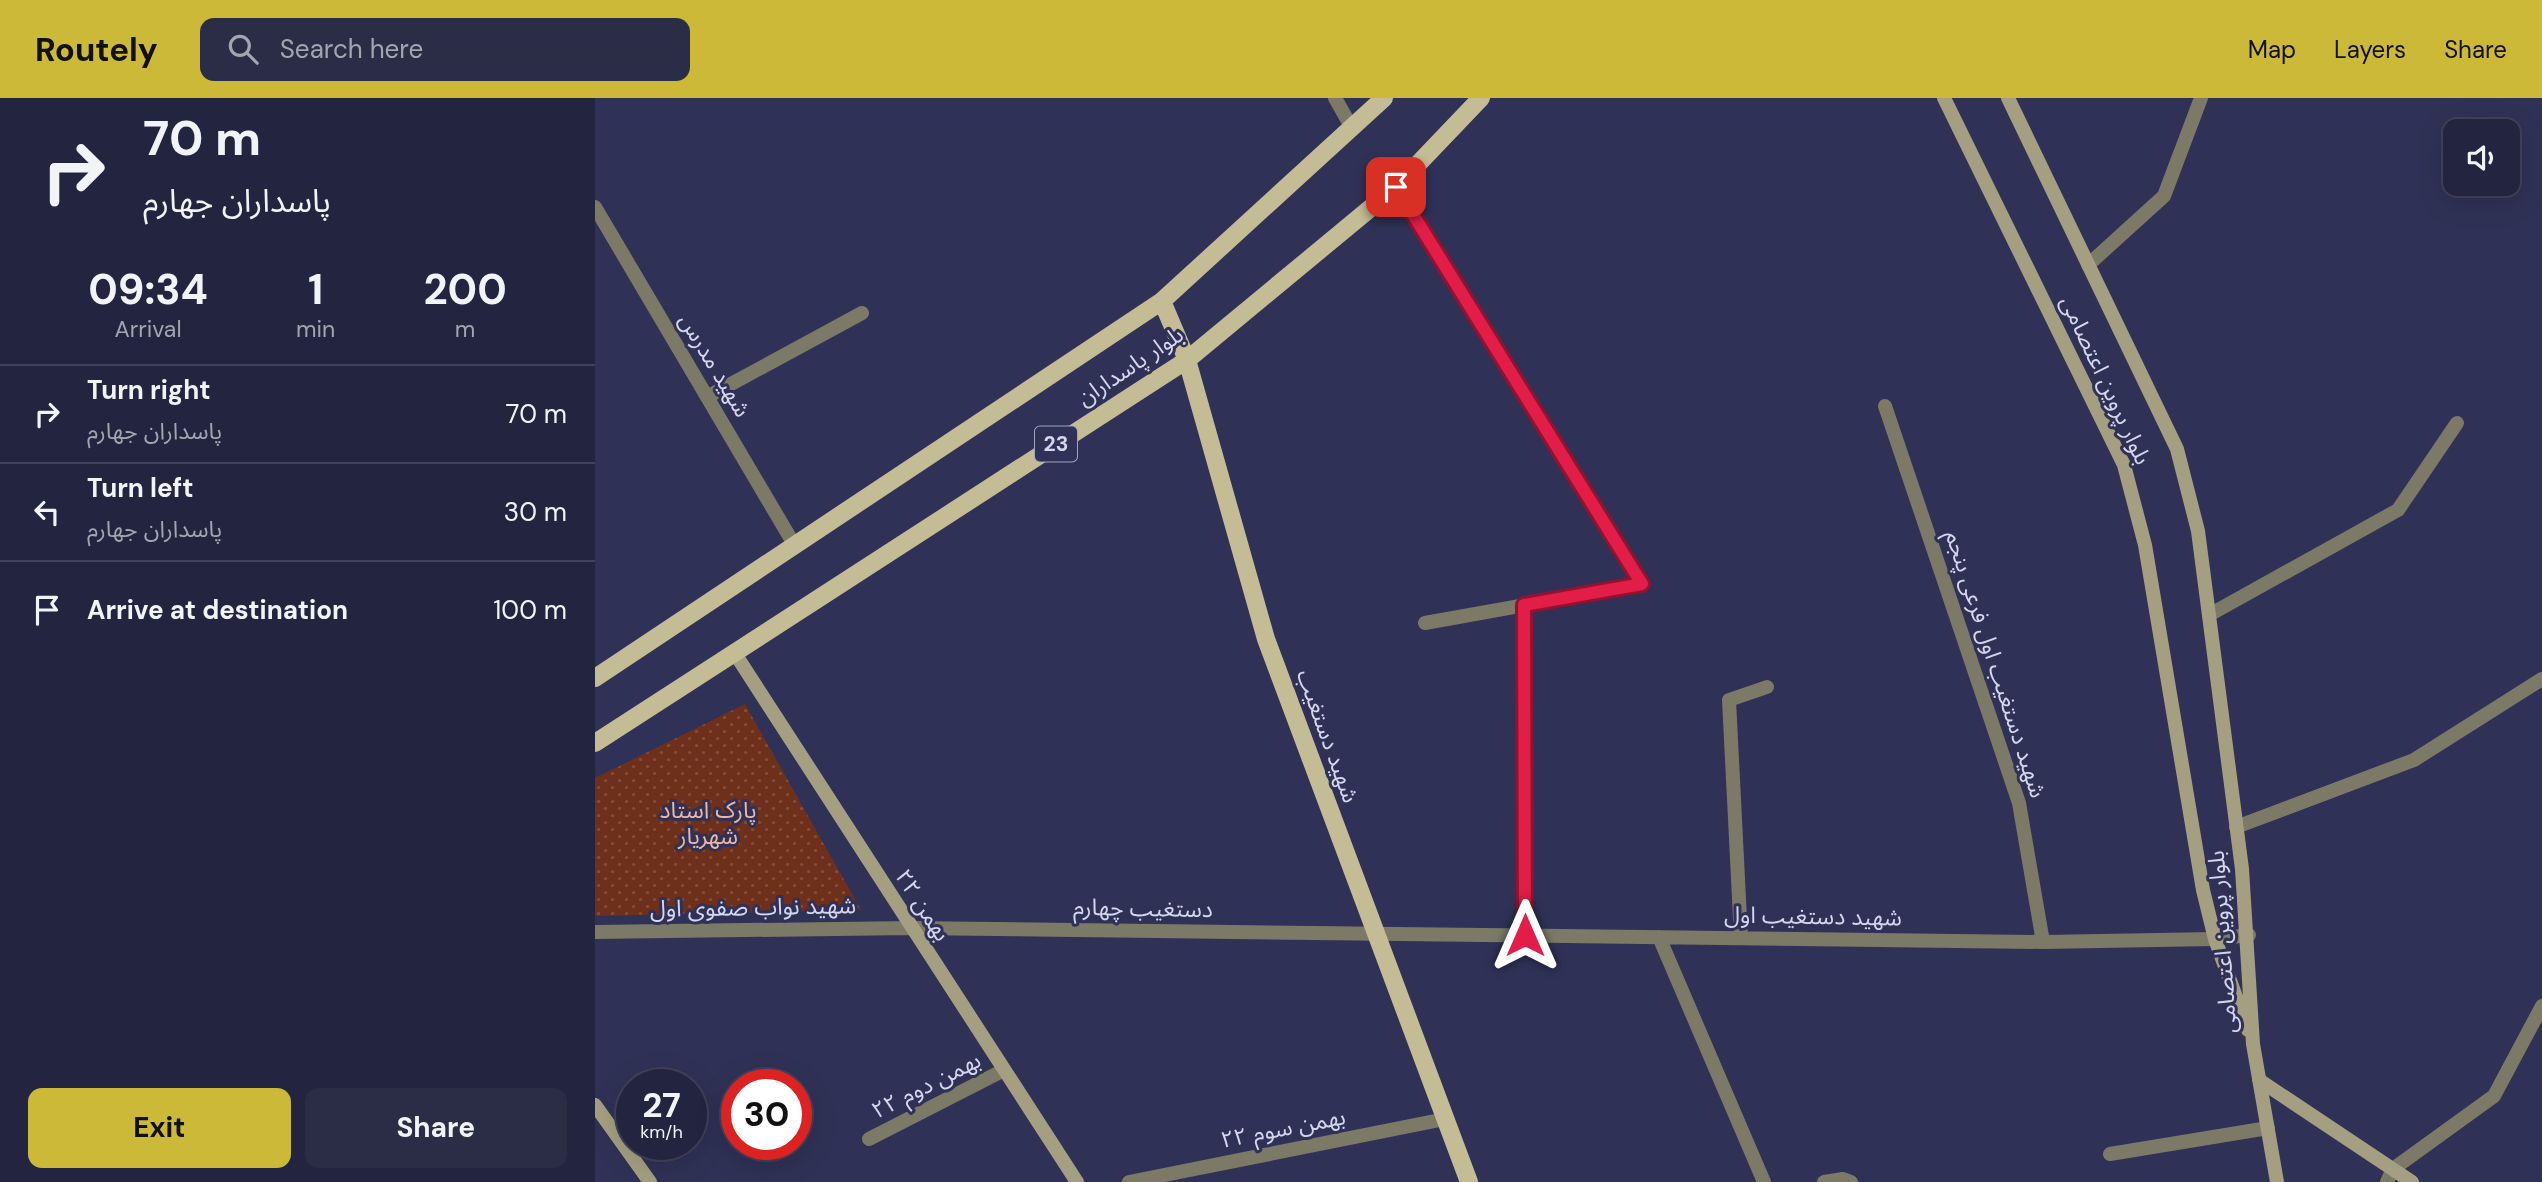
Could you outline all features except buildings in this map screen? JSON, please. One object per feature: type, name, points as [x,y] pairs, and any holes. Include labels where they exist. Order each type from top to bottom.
[{"type":"main road","points":[[1359,123],[1371,98]]},
{"type":"main road","name":"بلوار پاسداران","points":[[595,678],[1162,301],[1384,98]]},
{"type":"main road","name":"بلوار پاسداران","points":[[595,744],[1187,360],[1396,187],[1482,98]]},
{"type":"main road","name":"شهید دستغیب","points":[[1162,301],[1187,360],[1266,639],[1469,1182]]},
{"type":"street","points":[[1335,98],[1359,123]]},
{"type":"street","name":"بلوار پروین اعتصامی","points":[[1944,98],[2124,465],[2145,545],[2203,890],[2215,939],[2253,1044]]},
{"type":"street","name":"بلوار پروین اعتصامی","points":[[2008,98],[2177,449],[2198,531],[2237,827],[2249,935],[2253,1044]]},
{"type":"street","points":[[2088,265],[2164,196],[2201,98]]},
{"type":"street","points":[[1396,187],[1642,584],[1425,623]]},
{"type":"street","name":"شهید مدرس","points":[[595,207],[795,546]]},
{"type":"street","points":[[707,397],[862,313]]},
{"type":"street","name":"شهید دستغیب اول فرعی پنجم","points":[[1885,406],[2019,803],[2043,942]]},
{"type":"street","points":[[2209,615],[2398,510],[2457,423]]},
{"type":"street","points":[[1524,605],[1525,935]]},
{"type":"street","name":"۲۲ بهمن","points":[[734,652],[1077,1182]]},
{"type":"street","points":[[2237,827],[2414,760],[2542,679]]},
{"type":"street","points":[[1741,938],[1729,700],[1767,687]]},
{"type":"street","name":"دستغیب چهارم","points":[[911,928],[1376,934]]},
{"type":"street","name":"شهید نواب صفوی اول","points":[[595,932],[911,928]]},
{"type":"street","name":"شهید دستغیب اول","points":[[1376,934],[2043,942],[2215,939],[2249,935]]},
{"type":"street","points":[[1658,937],[1763,1182]]},
{"type":"street","points":[[2390,1176],[2494,1096],[2542,1006]]},
{"type":"street","points":[[2253,1044],[2277,1182]]},
{"type":"street","name":"۲۲ بهمن دوم","points":[[869,1139],[1004,1070]]},
{"type":"street","points":[[2259,1080],[2390,1176],[2412,1182]]},
{"type":"street","points":[[595,1105],[650,1182]]},
{"type":"street","name":"۲۲ بهمن سوم","points":[[1129,1182],[1445,1119]]},
{"type":"street","points":[[2110,1154],[2268,1128]]},
{"type":"street","points":[[1823,1182],[1843,1179],[1851,1182]]},
{"type":"green space","name":"پارک استاد شهریار","points":[[745,704],[861,910],[595,916],[595,778]]},
{"type":"route","points":[[1396,187],[1642,584],[1524,605],[1525,935]]}]
